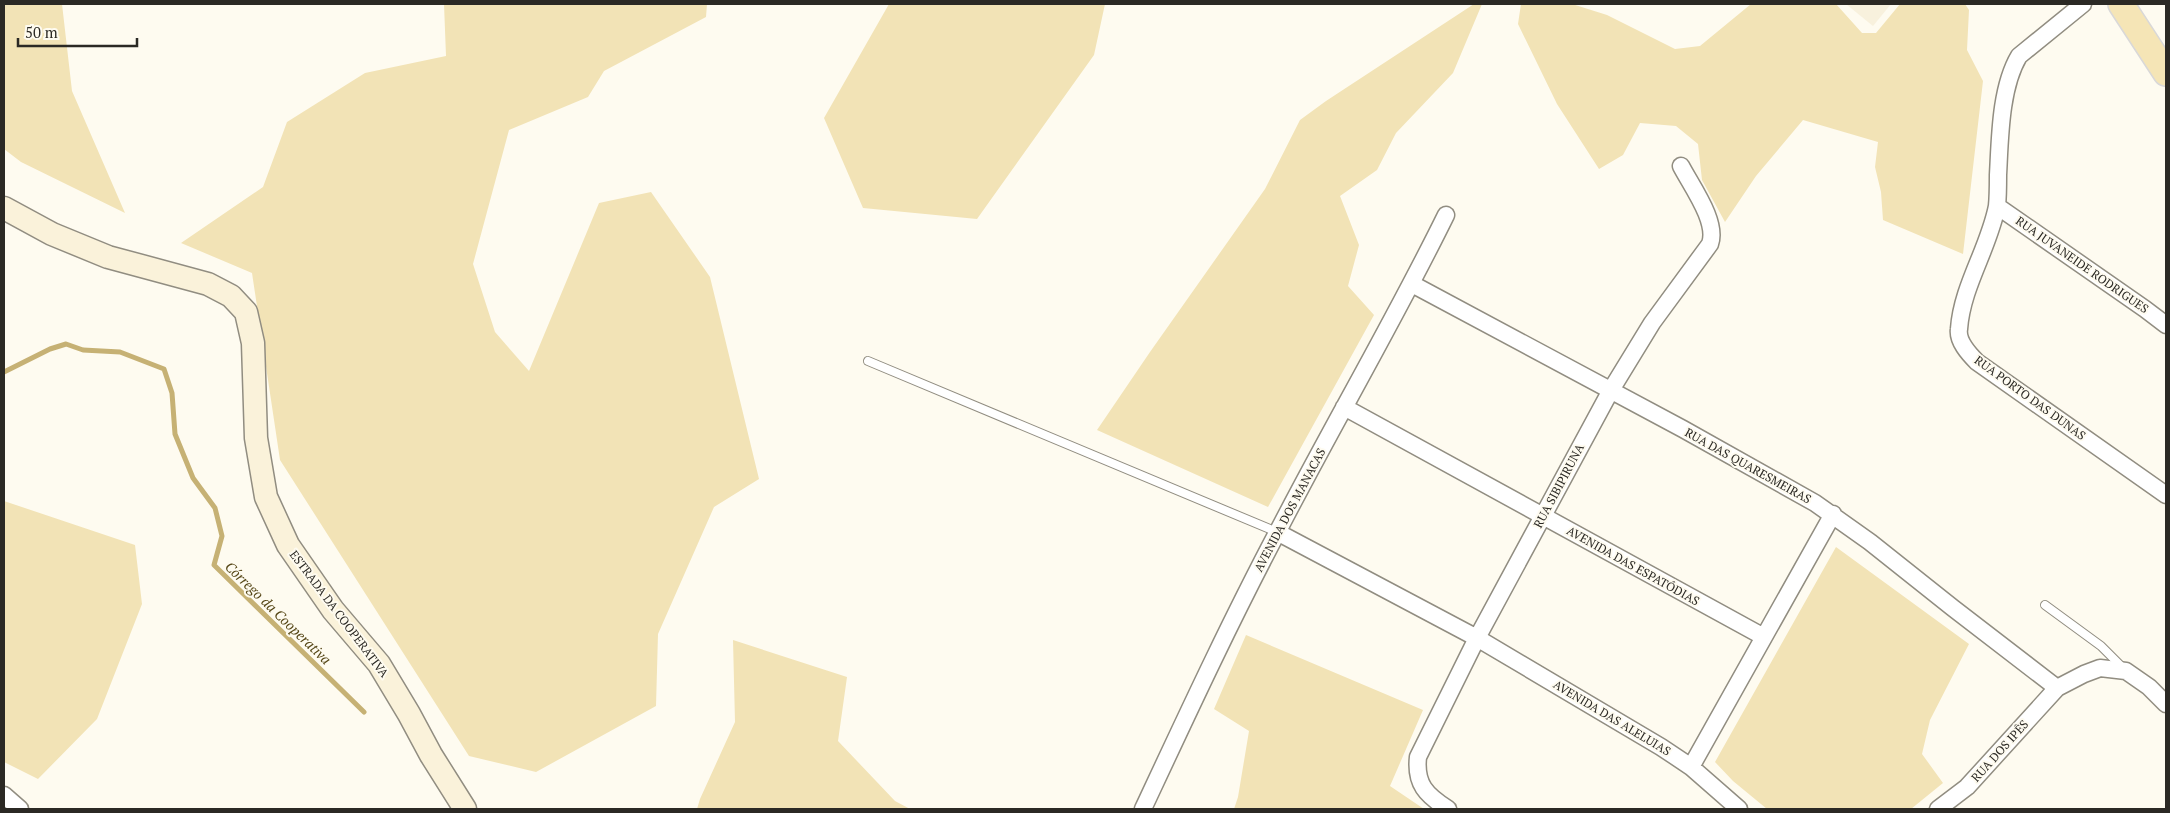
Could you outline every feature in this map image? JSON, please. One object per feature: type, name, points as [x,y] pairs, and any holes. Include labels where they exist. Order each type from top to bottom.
[{"type":"main road","points":[[2121,4],[2166,73]]},
{"type":"main road","name":"ESTRADA DA COOPERATIVA","points":[[4,208],[52,234],[108,257],[208,284],[231,296],[246,312],[253,343],[256,438],[266,497],[288,545],[334,610],[378,664],[409,714],[430,755],[465,809]]},
{"type":"street","name":"RUA PORTO DAS DUNAS","points":[[2083,4],[2019,56],[2012,68],[2008,80],[2000,143],[1997,206],[1962,310],[1958,332],[1960,339],[1977,362],[2166,495]]},
{"type":"street","name":"RUA SIBIPIRUNA","points":[[1448,809],[1434,801],[1424,790],[1418,778],[1418,757],[1477,638],[1611,390],[1652,323],[1698,262],[1712,238],[1707,214],[1681,166]]},
{"type":"street","name":"RUA JUVANEIDE RODRIGUES","points":[[1997,206],[2145,308],[2166,326]]},
{"type":"street","name":"AVENIDA DOS MANACAS","points":[[1143,809],[1277,532],[1412,284],[1446,215]]},
{"type":"street","name":"RUA DAS QUARESMEIRAS","points":[[1412,284],[1611,390],[1832,514],[2057,688]]},
{"type":"street","name":"AVENIDA DAS ESPATÓDIAS","points":[[1344,407],[1764,637]]},
{"type":"street","points":[[1739,809],[1691,767],[1832,514]]},
{"type":"street","name":"AVENIDA DAS ALELUIAS","points":[[1277,532],[1477,638],[1691,767]]},
{"type":"street","points":[[2057,688],[2100,668],[2116,668],[2126,671],[2149,688],[2166,704]]},
{"type":"street","name":"RUA DOS IPÊS","points":[[1938,809],[1966,787],[2057,688]]},
{"type":"street","points":[[4,795],[20,809]]},
{"type":"lane","points":[[868,360],[1277,532]]},
{"type":"lane","points":[[2045,605],[2101,646],[2126,671]]},
{"type":"shaded area","points":[[4,4],[62,4],[72,91],[125,213],[21,162],[4,149]]},
{"type":"shaded area","points":[[444,4],[707,4],[706,17],[604,71],[588,97],[509,130],[473,264],[495,332],[529,371],[599,203],[651,192],[710,277],[759,479],[714,507],[658,634],[656,706],[536,772],[469,756],[280,460],[252,273],[181,243],[263,187],[287,122],[365,73],[446,56]]},
{"type":"shaded area","points":[[889,4],[1105,4],[1094,55],[977,219],[863,208],[824,118]]},
{"type":"shaded area","points":[[1474,4],[1482,4],[1453,73],[1396,133],[1377,170],[1340,196],[1359,245],[1348,286],[1374,315],[1268,507],[1097,430],[1265,189],[1300,120]]},
{"type":"shaded area","points":[[1521,4],[1572,4],[1607,15],[1675,49],[1700,46],[1751,4],[1836,4],[1862,33],[1876,33],[1900,4],[1965,4],[1969,10],[1967,50],[1983,81],[1963,254],[1883,220],[1881,192],[1875,167],[1878,142],[1803,120],[1756,176],[1725,222],[1702,180],[1698,144],[1676,126],[1640,123],[1623,155],[1599,169],[1557,104],[1518,24]]},
{"type":"shaded area","points":[[1846,4],[1891,4],[1873,26]]},
{"type":"shaded area","points":[[4,501],[135,545],[142,604],[97,719],[38,779],[4,762]]},
{"type":"shaded area","points":[[1836,547],[1969,644],[1930,720],[1922,754],[1943,783],[1911,809],[1767,809],[1733,781],[1715,762]]},
{"type":"shaded area","points":[[1246,635],[1423,710],[1390,786],[1424,809],[1234,809],[1238,797],[1249,731],[1214,709]]},
{"type":"shaded area","points":[[733,640],[847,677],[838,741],[895,801],[910,809],[697,809],[735,722]]},
{"type":"waterway","name":"Córrego da Cooperativa","points":[[4,372],[50,349],[66,344],[83,350],[120,352],[164,369],[172,393],[175,434],[193,478],[215,508],[222,536],[214,565],[364,712]]}]
